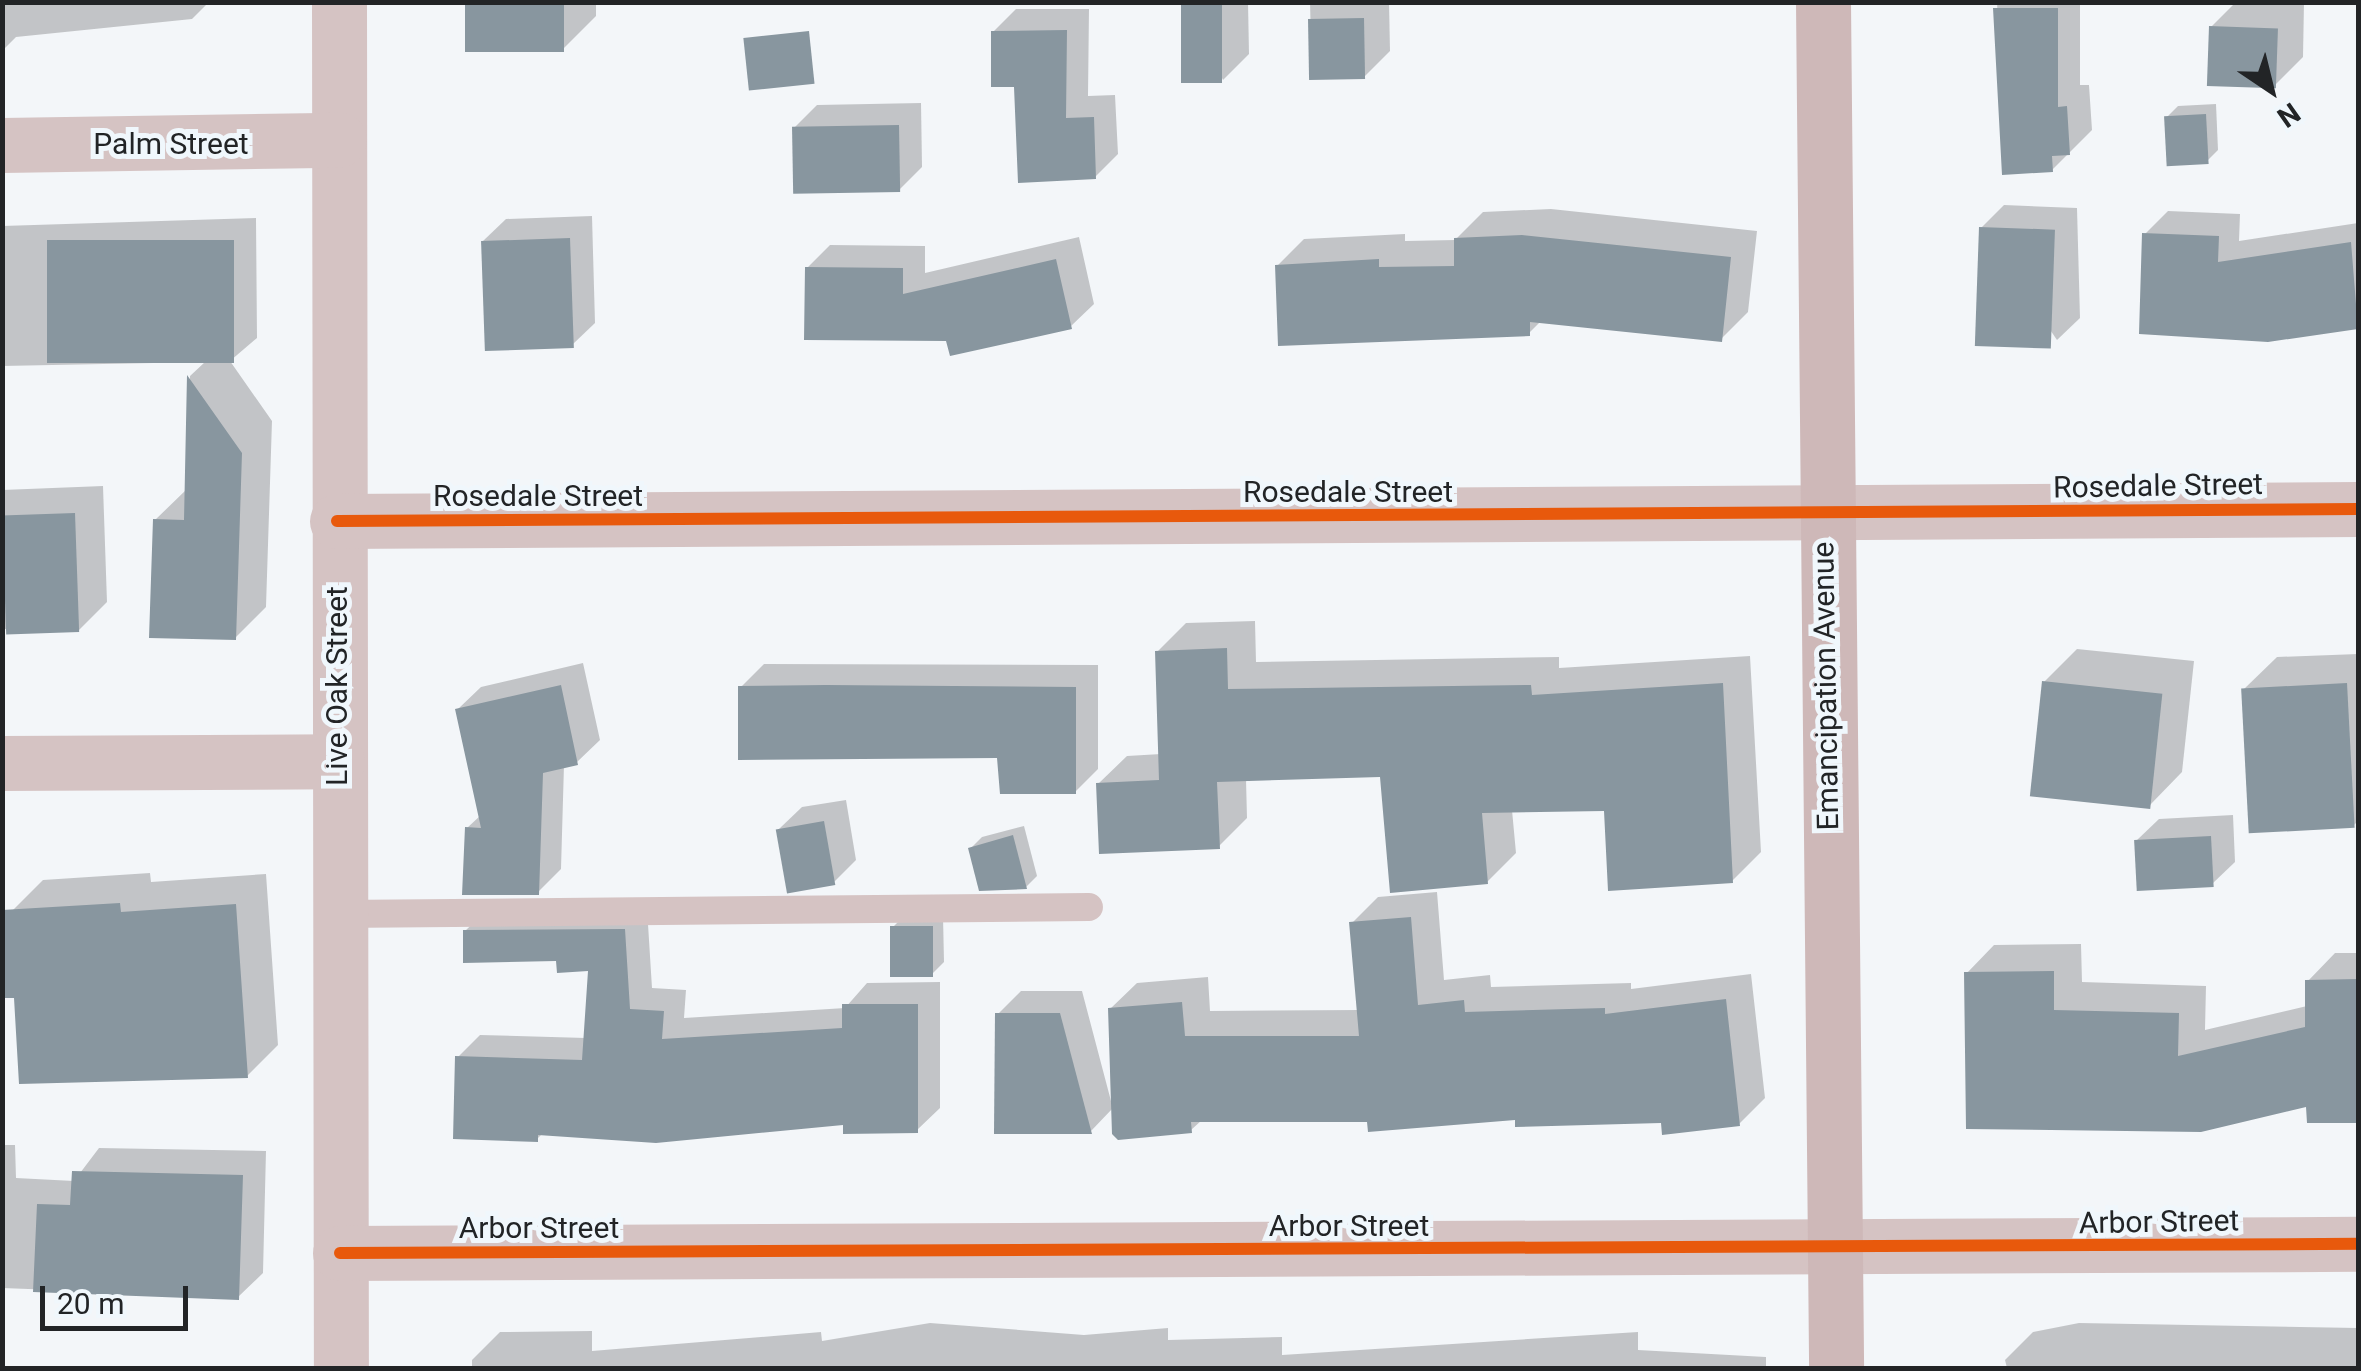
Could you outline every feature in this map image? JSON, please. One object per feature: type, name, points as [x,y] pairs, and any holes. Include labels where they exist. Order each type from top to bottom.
[{"type":"main road","name":"Emancipation Avenue","points":[[1823,2],[1823,514],[1836,1368]]},
{"type":"street","name":"Live Oak Street","points":[[339,2],[337,761],[341,1368]]},
{"type":"street","name":"Palm Street","points":[[2,145],[339,140]]},
{"type":"street","name":"Rosedale Street","points":[[337,522],[2358,509]]},
{"type":"street","points":[[2,763],[337,761]]},
{"type":"street","name":"Arbor Street","points":[[340,1253],[1836,1250],[2358,1244]]},
{"type":"lane","points":[[338,914],[1089,907]]},
{"type":"building","points":[[465,2],[564,2],[564,52],[465,52]]},
{"type":"building","points":[[1181,2],[1222,2],[1222,83],[1181,83]]},
{"type":"building","points":[[1993,8],[2058,8],[2058,107],[2067,106],[2070,155],[2052,156],[2053,172],[2002,175]]},
{"type":"building","points":[[1364,18],[1365,79],[1309,80],[1308,19]]},
{"type":"building","points":[[2209,26],[2278,28],[2276,88],[2207,86]]},
{"type":"building","points":[[1067,30],[1066,118],[1094,117],[1096,179],[1018,183],[1014,87],[991,87],[991,31]]},
{"type":"building","points":[[809,31],[815,84],[749,91],[743,38]]},
{"type":"building","points":[[2206,114],[2209,164],[2167,166],[2164,116]]},
{"type":"building","points":[[899,125],[900,192],[793,194],[792,127]]},
{"type":"building","points":[[1979,227],[2055,230],[2051,349],[1975,346]]},
{"type":"building","points":[[2142,233],[2219,236],[2218,262],[2351,242],[2358,329],[2268,342],[2139,334]]},
{"type":"building","points":[[1522,235],[1731,257],[1722,342],[1530,322],[1530,336],[1278,346],[1275,265],[1379,259],[1379,267],[1454,266],[1454,238]]},
{"type":"building","points":[[570,238],[574,348],[485,351],[481,241]]},
{"type":"building","points":[[47,240],[234,240],[234,363],[47,363]]},
{"type":"building","points":[[1056,259],[1072,329],[950,356],[946,341],[804,340],[805,267],[903,268],[903,294]]},
{"type":"building","points":[[187,375],[242,453],[236,640],[149,638],[153,519],[184,520]]},
{"type":"building","points":[[75,513],[79,632],[6,634],[2,516]]},
{"type":"building","points":[[1227,648],[1228,689],[1531,685],[1532,695],[1723,683],[1733,883],[1608,891],[1604,811],[1482,813],[1488,884],[1390,893],[1380,777],[1217,782],[1220,849],[1099,854],[1096,783],[1159,780],[1155,651]]},
{"type":"building","points":[[2042,681],[2162,694],[2150,809],[2030,796]]},
{"type":"building","points":[[2347,683],[2355,828],[2249,833],[2241,689]]},
{"type":"building","points":[[561,685],[578,765],[543,773],[539,895],[462,895],[465,827],[481,828],[455,709]]},
{"type":"building","points":[[738,686],[1076,687],[1076,794],[1000,794],[997,758],[738,760]]},
{"type":"building","points":[[824,821],[835,885],[787,894],[776,830]]},
{"type":"building","points":[[1013,835],[1027,889],[979,891],[968,848]]},
{"type":"building","points":[[2211,836],[2214,887],[2137,891],[2134,840]]},
{"type":"building","points":[[120,903],[121,912],[236,904],[248,1078],[19,1084],[14,998],[2,998],[2,910]]},
{"type":"building","points":[[1411,917],[1418,1005],[1464,1000],[1465,1012],[1605,1008],[1605,1014],[1726,999],[1740,1126],[1662,1135],[1661,1123],[1515,1127],[1515,1120],[1368,1132],[1367,1122],[1191,1122],[1192,1133],[1118,1140],[1112,1134],[1108,1008],[1182,1002],[1185,1036],[1359,1036],[1349,922]]},
{"type":"building","points":[[890,926],[933,926],[933,977],[890,977]]},
{"type":"building","points":[[625,929],[630,1009],[664,1011],[662,1039],[842,1028],[842,1004],[918,1004],[918,1133],[843,1134],[843,1125],[656,1143],[538,1135],[538,1142],[453,1139],[455,1056],[582,1060],[588,971],[557,973],[556,961],[463,963],[463,930]]},
{"type":"building","points":[[2054,971],[2054,1010],[2179,1013],[2178,1056],[2305,1027],[2305,980],[2358,979],[2358,1123],[2307,1123],[2306,1107],[2201,1132],[1966,1129],[1964,972]]},
{"type":"building","points":[[995,1013],[1060,1013],[1092,1134],[994,1134]]},
{"type":"building","points":[[72,1171],[243,1175],[239,1300],[33,1292],[37,1204],[70,1205]]},
{"type":"cycle path","points":[[337,521],[2358,509]]},
{"type":"cycle path","points":[[340,1253],[2358,1244]]}]
